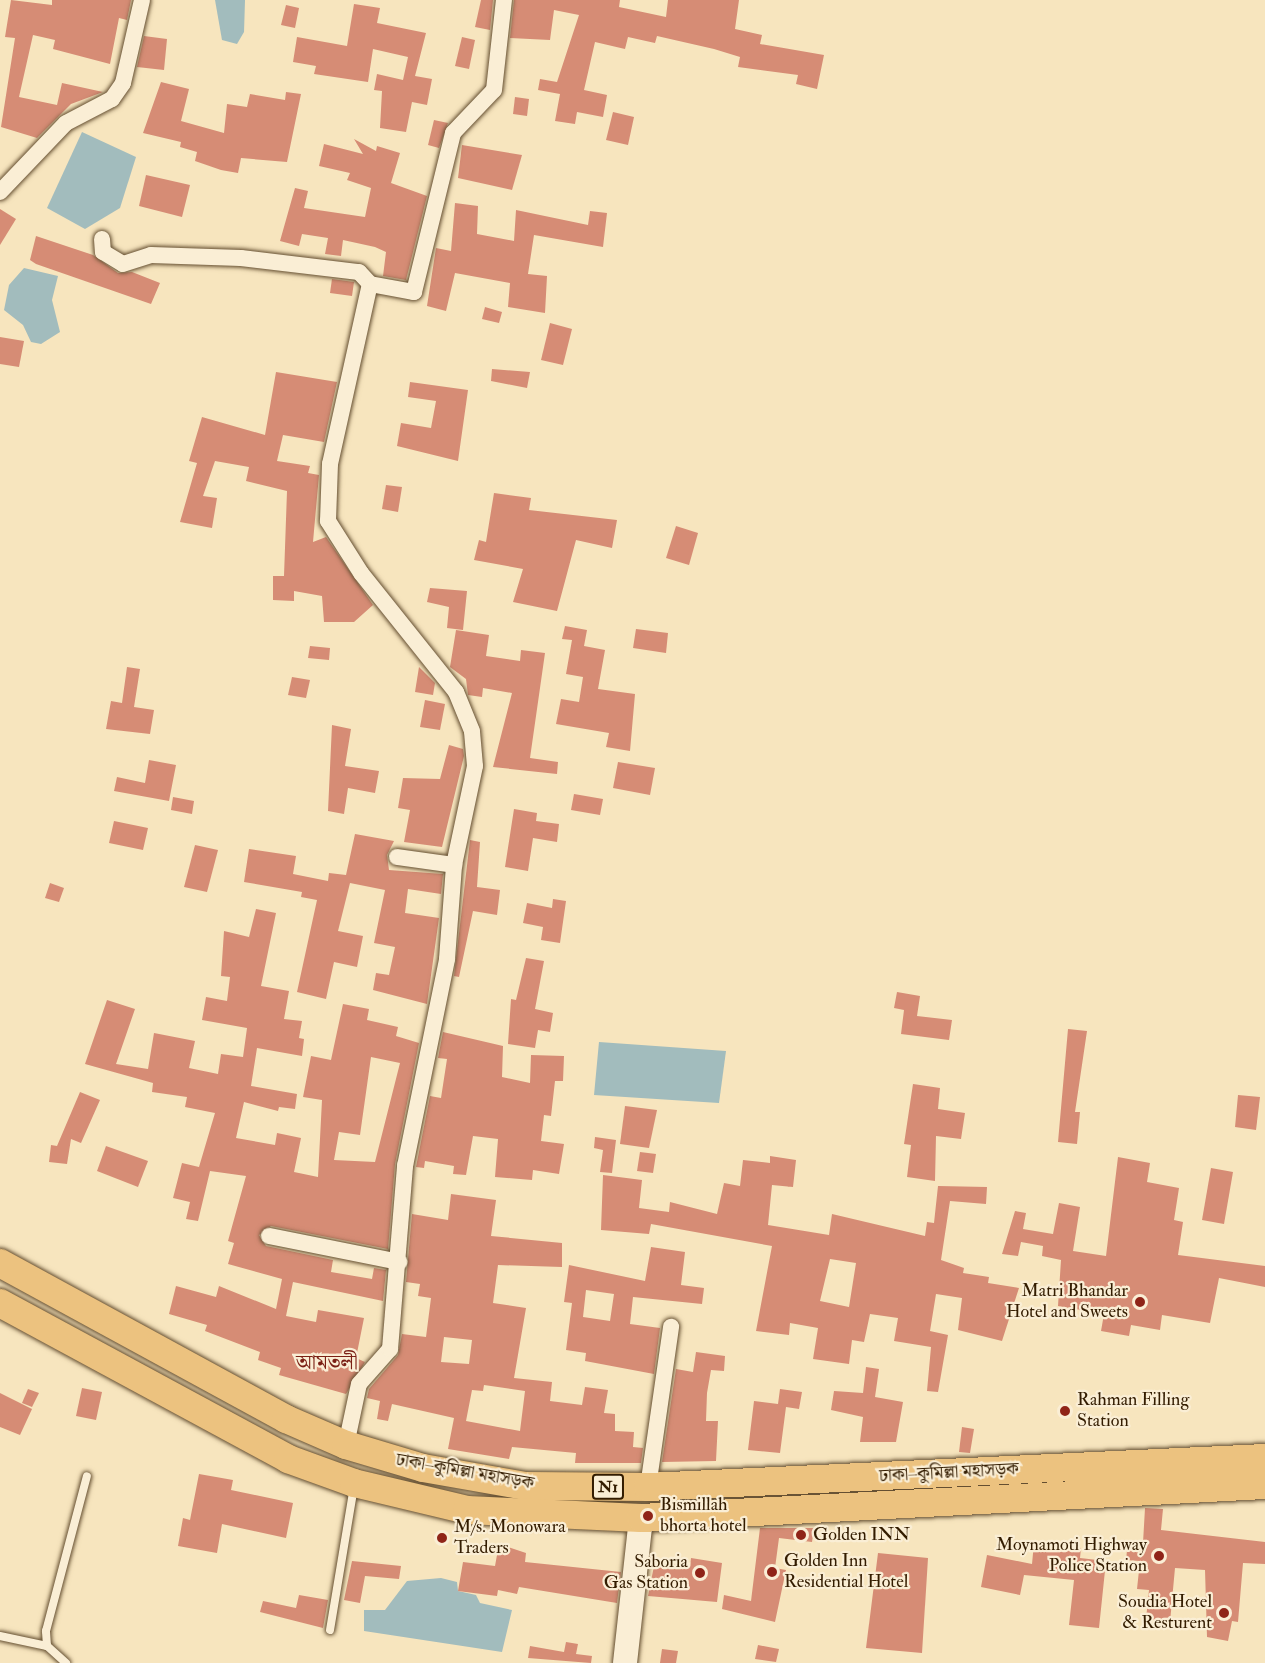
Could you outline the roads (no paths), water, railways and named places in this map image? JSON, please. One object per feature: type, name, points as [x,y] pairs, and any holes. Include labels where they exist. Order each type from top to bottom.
[{"type":"highway","name":"ঢাকা–কুমিল্লা মহাসড়ক","points":[[0,1263],[286,1419],[346,1445],[423,1468],[525,1486],[648,1487],[1265,1458]]},
{"type":"highway","name":"ঢাকা–কুমিল্লা মহাসড়ক","points":[[0,1303],[278,1453],[354,1483],[511,1516],[641,1518],[1265,1485]]},
{"type":"main road","points":[[625,1662],[641,1518]]},
{"type":"street","points":[[0,192],[66,123],[112,99],[123,83],[142,0]]},
{"type":"street","points":[[102,239],[103,252],[117,263],[152,255],[242,258],[359,272],[370,284],[414,292],[453,133],[494,90],[504,0]]},
{"type":"street","points":[[346,1445],[359,1384],[390,1349],[399,1262],[405,1166],[447,959],[454,865],[475,766],[472,731],[456,692],[361,573],[328,520],[330,464],[370,284]]},
{"type":"street","points":[[398,857],[454,865]]},
{"type":"street","points":[[269,1236],[399,1262]]},
{"type":"street","points":[[648,1487],[671,1328]]},
{"type":"lane","points":[[47,1646],[50,1603],[87,1476]]},
{"type":"lane","points":[[330,1630],[354,1483]]},
{"type":"lane","points":[[0,1636],[47,1646],[66,1663]]},
{"type":"water","points":[[215,0],[245,0],[244,32],[237,44],[222,40]]},
{"type":"water","points":[[82,132],[136,157],[120,208],[85,229],[47,208]]},
{"type":"water","points":[[24,268],[58,276],[52,300],[60,332],[41,344],[31,342],[23,325],[4,310],[9,285]]},
{"type":"water","points":[[599,1042],[726,1051],[719,1103],[594,1095]]},
{"type":"water","points":[[441,1578],[457,1582],[458,1591],[476,1595],[480,1603],[512,1610],[502,1652],[364,1631],[364,1610],[385,1610],[407,1581]]},
{"type":"place","name":"Matri Bhandar Hotel and Sweets","points":[[1140,1302]]},
{"type":"place","name":"Rahman Filling Station","points":[[1065,1411]]},
{"type":"place","name":"Bismillah bhorta hotel","points":[[648,1516]]},
{"type":"place","name":"Golden INN","points":[[801,1535]]},
{"type":"place","name":"M/s. Monowara Traders","points":[[442,1538]]},
{"type":"place","name":"Moynamoti Highway Police Station","points":[[1159,1556]]},
{"type":"place","name":"Golden Inn Residential Hotel","points":[[772,1572]]},
{"type":"place","name":"Saboria Gas Station","points":[[700,1573]]},
{"type":"place","name":"Soudia Hotel & Resturent","points":[[1224,1613]]},
{"type":"district","name":"আমতলী","points":[[327,1363]]}]
